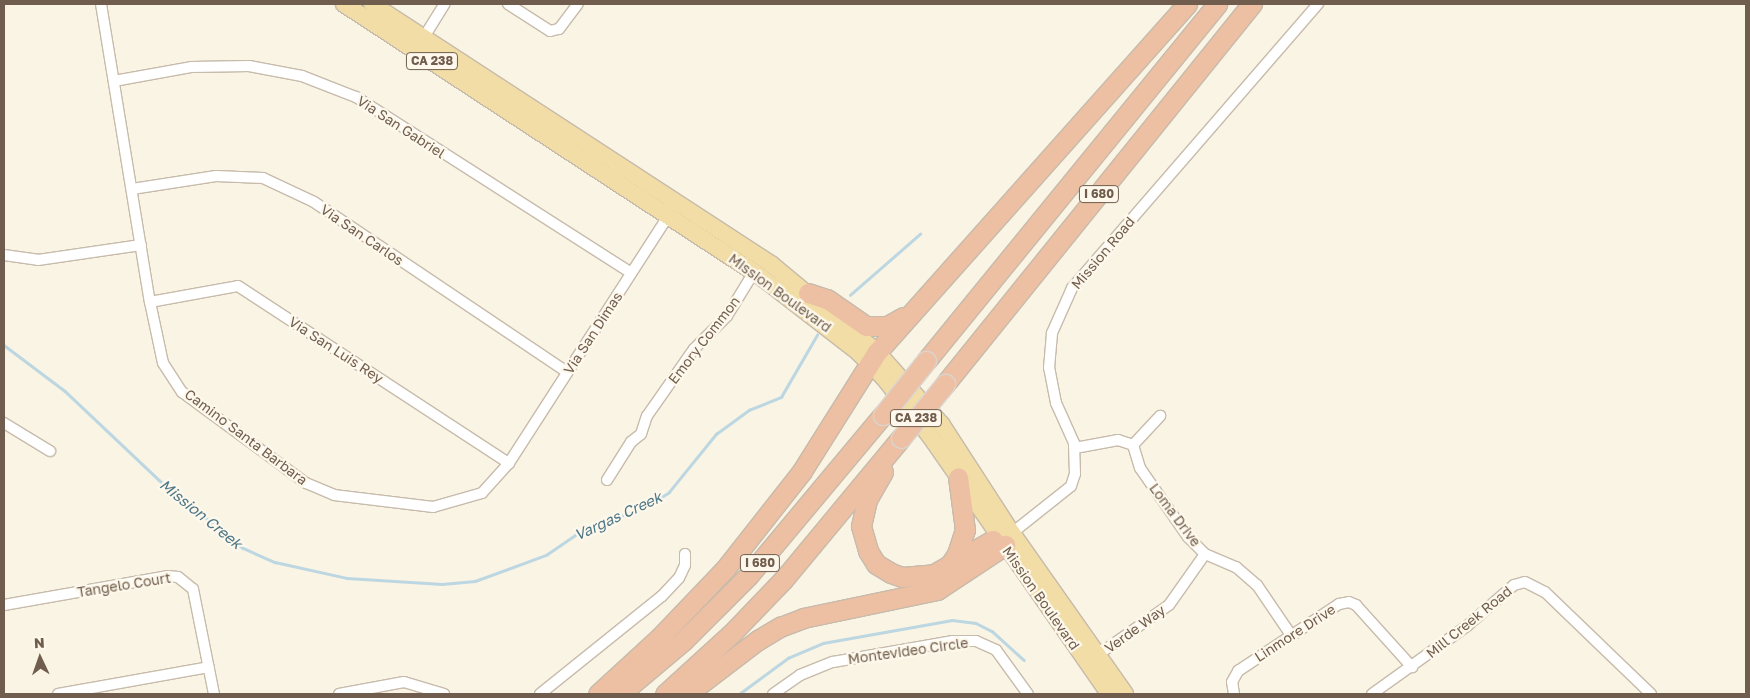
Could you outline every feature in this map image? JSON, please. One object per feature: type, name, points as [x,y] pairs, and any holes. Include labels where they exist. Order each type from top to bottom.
[{"type":"highway","points":[[598,694],[692,605],[754,535],[802,471],[873,358],[1187,4]]},
{"type":"highway","name":"I 680","points":[[620,694],[683,641],[743,582],[883,415],[1217,4]]},
{"type":"highway","name":"I 680","points":[[665,694],[770,594],[901,438],[1252,4]]},
{"type":"highway","points":[[808,293],[821,296],[854,320],[874,327],[892,325],[919,304]]},
{"type":"highway","points":[[901,438],[863,513],[861,526],[868,552],[876,564],[902,577],[920,577],[946,569],[1005,538]]},
{"type":"highway","points":[[946,569],[957,554],[965,530],[958,477]]},
{"type":"highway","points":[[687,694],[758,640],[780,626],[803,618],[937,590],[1005,538]]},
{"type":"main road","name":"Mission Boulevard","points":[[344,4],[672,209],[771,264],[808,293],[942,425],[1005,538],[1109,694]]},
{"type":"main road","name":"Mission Boulevard","points":[[372,4],[424,37],[672,209],[754,272],[873,358],[958,477],[1099,654],[1125,694]]},
{"type":"street","name":"Camino Santa Barbara","points":[[101,4],[150,302],[163,363],[182,392],[306,483],[334,496],[433,507],[482,492],[509,463]]},
{"type":"street","points":[[424,37],[445,4]]},
{"type":"street","points":[[508,4],[550,31],[559,30],[578,4]]},
{"type":"street","name":"Mission Road","points":[[1005,538],[1071,486],[1076,467],[1075,448],[1056,403],[1049,368],[1052,334],[1064,302],[1080,278],[1318,4]]},
{"type":"street","name":"Via San Gabriel","points":[[114,81],[191,67],[249,66],[302,76],[356,97],[631,273]]},
{"type":"street","name":"Via San Carlos","points":[[132,189],[216,176],[263,178],[314,202],[567,372]]},
{"type":"street","name":"Via San Dimas","points":[[509,463],[672,209]]},
{"type":"street","points":[[4,255],[38,260],[141,245]]},
{"type":"street","name":"Emory Common","points":[[607,480],[631,442],[641,434],[647,416],[694,349],[727,316],[754,272]]},
{"type":"street","name":"Via San Luis Rey","points":[[150,302],[238,286],[509,463]]},
{"type":"street","points":[[1075,448],[1118,440],[1133,445],[1160,416]]},
{"type":"street","points":[[4,423],[50,451]]},
{"type":"street","name":"Loma Drive","points":[[1133,445],[1140,468],[1188,537],[1205,554],[1236,567],[1257,586],[1291,636]]},
{"type":"street","points":[[540,694],[662,596],[678,578],[685,566],[685,554]]},
{"type":"street","name":"Verde Way","points":[[1099,654],[1169,605],[1205,554]]},
{"type":"street","name":"Tangelo Court","points":[[4,605],[168,576],[178,577],[193,588],[214,694]]},
{"type":"street","name":"Mill Creek Road","points":[[1372,694],[1412,667],[1514,585],[1525,582],[1545,592],[1651,694]]},
{"type":"street","name":"Linmore Drive","points":[[1234,694],[1232,682],[1238,671],[1339,604],[1349,602],[1356,605],[1412,667]]},
{"type":"street","name":"Montevideo Circle","points":[[773,694],[800,675],[833,662],[953,641],[976,641],[996,650],[1028,694]]},
{"type":"street","points":[[58,694],[209,667]]},
{"type":"street","points":[[339,694],[404,682],[444,694]]},
{"type":"waterway","name":"Vargas Creek","points":[[850,295],[920,234]]},
{"type":"waterway","name":"Mission Creek","points":[[4,345],[65,391],[159,480],[243,548],[275,562],[347,578],[442,584],[475,581],[546,555],[581,531],[647,506],[669,492],[716,434],[749,410],[781,397],[817,335]]},
{"type":"waterway","points":[[739,694],[788,658],[823,643],[952,620],[976,623],[992,631],[1024,660]]}]
